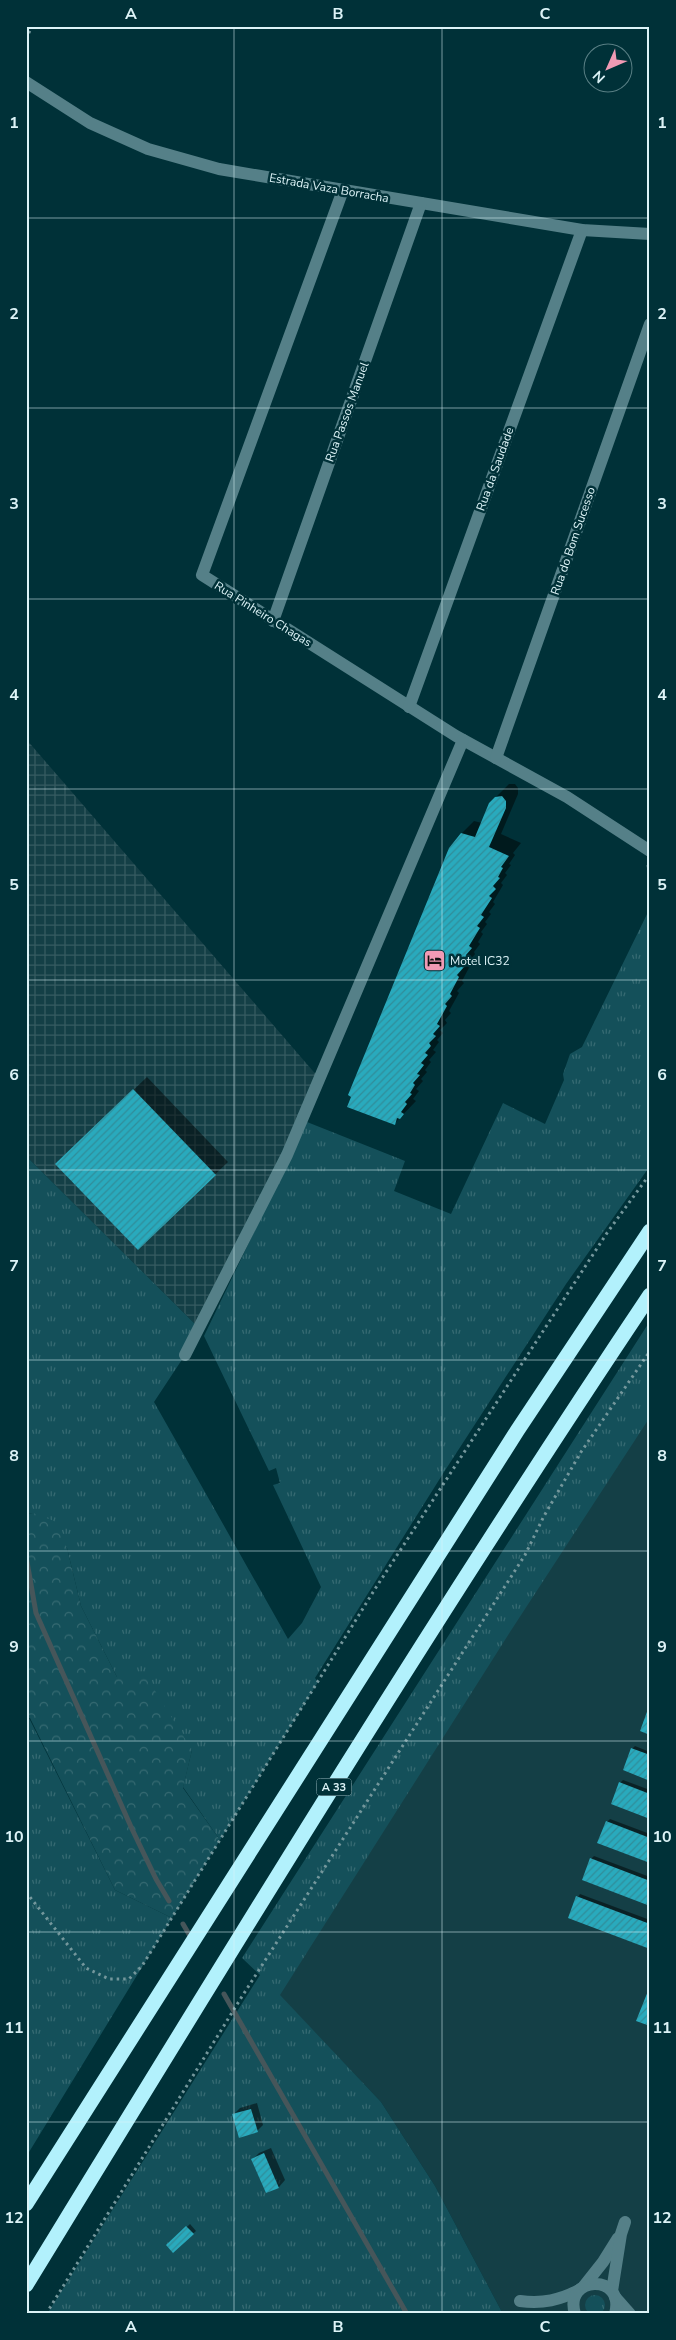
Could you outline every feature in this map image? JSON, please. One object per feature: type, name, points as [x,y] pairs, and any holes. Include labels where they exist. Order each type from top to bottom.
[{"type":"highway","name":"A 33","points":[[26,2204],[517,1431],[650,1231]]},
{"type":"highway","name":"A 33","points":[[26,2285],[229,1954],[528,1477],[650,1295]]},
{"type":"street","name":"Estrada Vaza Borracha","points":[[26,82],[90,123],[148,149],[220,170],[582,230],[650,234]]},
{"type":"street","name":"Rua Pinheiro Chagas","points":[[343,190],[202,575],[462,740],[567,797],[650,851]]},
{"type":"street","name":"Rua Passos Manuel","points":[[273,620],[421,203]]},
{"type":"street","name":"Rua da Saudade","points":[[409,707],[582,230]]},
{"type":"street","name":"Rua do Bom Sucesso","points":[[496,758],[650,324]]},
{"type":"street","points":[[185,1355],[286,1155],[462,740]]},
{"type":"street","points":[[575,2314],[574,2300],[603,2262],[623,2228],[613,2294],[617,2302],[616,2314]]},
{"type":"street","points":[[520,2301],[536,2303],[556,2300],[590,2284],[602,2284],[630,2314]]},
{"type":"path","points":[[26,39],[32,26]]},
{"type":"path","points":[[26,1892],[86,1968],[109,1980],[129,1978],[142,1966],[375,1589],[607,1233],[650,1174]]},
{"type":"path","points":[[46,2314],[241,1998],[525,1555],[544,1516],[581,1452],[650,1351]]},
{"type":"shaded area","points":[[26,739],[319,1078],[199,1328],[26,1156]]},
{"type":"shaded area","points":[[650,1372],[650,2314],[503,2314],[435,2186],[381,2102],[260,1975]]},
{"type":"green space","points":[[650,908],[650,1166],[566,1284],[444,1472],[315,1678],[318,1682],[220,1840],[183,1787],[192,1750],[117,1677],[81,1606],[67,1548],[33,1513],[26,1514],[26,1156],[199,1328],[185,1355],[154,1402],[288,1639],[302,1623],[321,1587],[273,1485],[280,1483],[276,1468],[269,1471],[204,1336],[307,1122],[405,1161],[394,1191],[451,1214],[503,1103],[545,1124],[564,1080],[563,1074],[570,1054],[582,1047]]},
{"type":"green space","points":[[650,1321],[650,1417],[510,1632],[280,1995],[381,2102],[435,2186],[503,2314],[47,2314],[260,1975],[242,1958]]},
{"type":"green space","points":[[33,1513],[54,1521],[67,1548],[81,1606],[117,1677],[144,1673],[192,1750],[183,1788],[220,1840],[172,1918],[115,1890],[30,1718],[26,1718],[26,1514]]},
{"type":"green space","points":[[26,1718],[29,1718],[115,1890],[172,1918],[26,2157]]},
{"type":"green space","points":[[595,2295],[602,2298],[605,2305],[602,2312],[595,2315],[588,2312],[585,2305],[588,2298]]},
{"type":"building","name":"Motel IC32","points":[[502,796],[506,801],[506,808],[489,847],[509,856],[501,867],[503,868],[498,877],[500,878],[493,886],[496,889],[489,896],[492,898],[481,915],[484,917],[477,926],[480,928],[469,946],[472,948],[466,955],[468,957],[462,965],[464,967],[457,975],[459,977],[450,994],[452,996],[445,1004],[447,1006],[437,1024],[440,1026],[433,1034],[436,1036],[429,1043],[431,1046],[425,1053],[428,1055],[421,1063],[424,1065],[417,1074],[420,1075],[413,1083],[415,1085],[410,1093],[412,1094],[405,1102],[407,1104],[401,1112],[404,1114],[400,1119],[397,1118],[395,1125],[347,1107],[351,1097],[348,1095],[449,848],[461,833],[475,837],[489,803],[495,797]]},
{"type":"building","points":[[133,1089],[216,1175],[138,1250],[55,1164]]},
{"type":"building","points":[[648,1709],[650,1710],[650,1735],[640,1731]]},
{"type":"building","points":[[631,1748],[650,1755],[650,1781],[623,1770]]},
{"type":"building","points":[[619,1782],[650,1794],[650,1819],[611,1804]]},
{"type":"building","points":[[606,1821],[650,1838],[650,1863],[597,1843]]},
{"type":"building","points":[[590,1858],[650,1881],[650,1906],[582,1880]]},
{"type":"building","points":[[576,1896],[650,1924],[650,1949],[568,1918]]},
{"type":"building","points":[[650,1986],[650,2026],[636,2021]]},
{"type":"building","points":[[251,2109],[258,2132],[239,2138],[232,2114]]},
{"type":"building","points":[[264,2153],[279,2188],[266,2193],[251,2159]]},
{"type":"building","points":[[186,2226],[194,2234],[173,2253],[166,2245]]},
{"type":"waterway","points":[[26,1556],[36,1613],[132,1829],[156,1879],[169,1901]]},
{"type":"waterway","points":[[183,1924],[190,1936]]},
{"type":"waterway","points":[[224,1994],[407,2314]]},
{"type":"place","name":"Motel IC32","points":[[434,961]]}]
